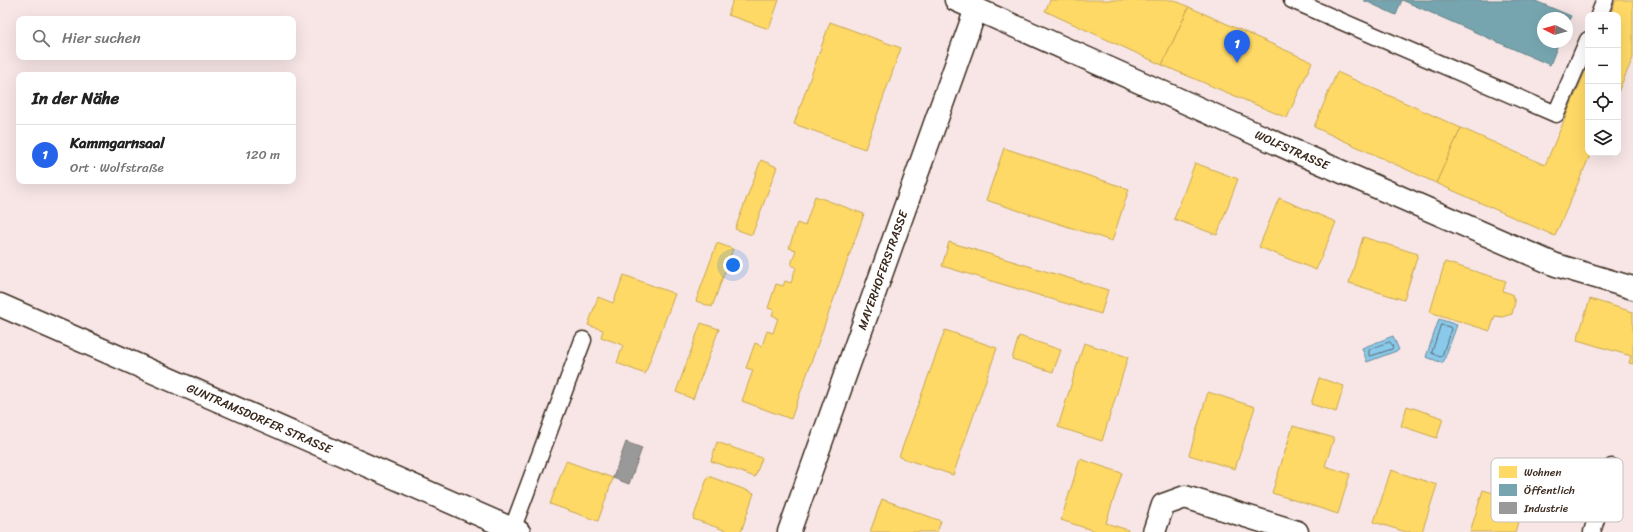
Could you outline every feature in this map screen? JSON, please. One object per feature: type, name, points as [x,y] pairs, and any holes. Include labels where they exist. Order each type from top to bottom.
[{"type":"street","name":"WOLFSTRASSE","points":[[956,0],[1294,151],[1556,265],[1633,288]]},
{"type":"street","name":"MAYERHOFERSTRASSE","points":[[789,532],[976,9]]},
{"type":"street","name":"GUNTRAMSDORFER STRASSE","points":[[0,305],[516,531]]},
{"type":"street","points":[[1154,532],[1163,505],[1184,497],[1297,532]]},
{"type":"lane","points":[[1292,0],[1556,114],[1585,47]]},
{"type":"lane","points":[[1600,12],[1605,0]]},
{"type":"lane","points":[[516,531],[583,340]]},
{"type":"lane","points":[[1592,532],[1595,522]]},
{"type":"water","points":[[1439,319],[1457,325],[1443,363],[1426,357]]},
{"type":"water","points":[[1393,336],[1399,350],[1367,362],[1362,348]]},
{"type":"building: Wohnen","points":[[733,0],[779,0],[769,29],[728,15]]},
{"type":"building: Wohnen","points":[[1050,0],[1174,0],[1189,7],[1162,65],[1045,11]]},
{"type":"building: Wohnen","points":[[1616,0],[1633,0],[1633,58],[1621,85],[1621,12],[1611,12]]},
{"type":"building: Wohnen","points":[[1189,7],[1312,62],[1287,118],[1162,65]]},
{"type":"building: Wohnen","points":[[830,22],[901,48],[865,149],[794,124]]},
{"type":"building: Wohnen","points":[[1337,72],[1461,128],[1436,183],[1314,127]]},
{"type":"building: Wohnen","points":[[1585,72],[1585,156],[1590,156],[1555,236],[1436,183],[1461,128],[1545,165]]},
{"type":"building: Wohnen","points":[[1004,148],[1129,189],[1112,241],[986,200]]},
{"type":"building: Wohnen","points":[[761,160],[777,167],[752,235],[735,229]]},
{"type":"building: Wohnen","points":[[1195,163],[1238,179],[1217,235],[1174,219]]},
{"type":"building: Wohnen","points":[[815,196],[864,214],[791,419],[742,401],[753,370],[746,368],[755,343],[762,346],[767,331],[773,333],[778,318],[772,315],[774,310],[768,308],[776,284],[783,286],[785,281],[791,283],[796,267],[791,265],[796,250],[789,248],[797,223],[805,226]]},
{"type":"building: Wohnen","points":[[1279,198],[1336,222],[1316,270],[1259,247]]},
{"type":"building: Wohnen","points":[[1363,237],[1418,254],[1404,300],[1349,283]]},
{"type":"building: Wohnen","points":[[949,242],[1108,290],[1101,314],[942,266]]},
{"type":"building: Wohnen","points":[[717,243],[733,249],[712,307],[696,301]]},
{"type":"building: Wohnen","points":[[1445,262],[1506,281],[1503,291],[1512,294],[1515,302],[1512,314],[1502,317],[1495,316],[1490,331],[1430,312]]},
{"type":"building: Wohnen","points":[[624,275],[675,294],[645,374],[617,363],[623,345],[601,337],[603,330],[588,325],[598,297],[613,303]]},
{"type":"building: Wohnen","points":[[1590,299],[1633,312],[1633,364],[1629,363],[1631,356],[1577,340]]},
{"type":"building: Wohnen","points":[[701,323],[719,329],[693,399],[676,392]]},
{"type":"building: Wohnen","points":[[945,330],[997,348],[953,475],[899,457]]},
{"type":"building: Wohnen","points":[[1019,336],[1061,350],[1053,372],[1012,359]]},
{"type":"building: Wohnen","points":[[1084,343],[1128,357],[1102,441],[1058,427]]},
{"type":"building: Wohnen","points":[[1319,378],[1344,386],[1336,412],[1311,404]]},
{"type":"building: Wohnen","points":[[1208,392],[1255,407],[1235,469],[1189,455]]},
{"type":"building: Wohnen","points":[[1407,406],[1443,418],[1437,438],[1401,426]]},
{"type":"building: Wohnen","points":[[1293,426],[1334,438],[1325,466],[1350,474],[1338,514],[1272,493]]},
{"type":"building: Wohnen","points":[[717,442],[762,458],[755,477],[711,461]]},
{"type":"building: Wohnen","points":[[1080,459],[1122,473],[1106,523],[1128,530],[1128,532],[1098,532],[1061,520]]},
{"type":"building: Wohnen","points":[[566,461],[613,478],[598,521],[550,504]]},
{"type":"building: Wohnen","points":[[1391,470],[1437,485],[1422,532],[1406,532],[1374,522]]},
{"type":"building: Wohnen","points":[[708,476],[754,493],[741,532],[730,532],[693,519]]},
{"type":"building: Wohnen","points":[[1483,490],[1491,492],[1491,522],[1518,522],[1515,532],[1470,532]]},
{"type":"building: Wohnen","points":[[882,499],[941,521],[937,532],[870,532]]},
{"type":"building: Öffentlich","points":[[1363,0],[1402,0],[1396,15]]},
{"type":"building: Öffentlich","points":[[1402,0],[1533,0],[1562,12],[1537,12],[1537,48],[1557,48],[1550,65]]},
{"type":"building: Industrie","points":[[626,442],[642,448],[629,484],[613,478]]},
{"type":"place","name":"Kammgarnsaal","points":[[1237,63]]}]
